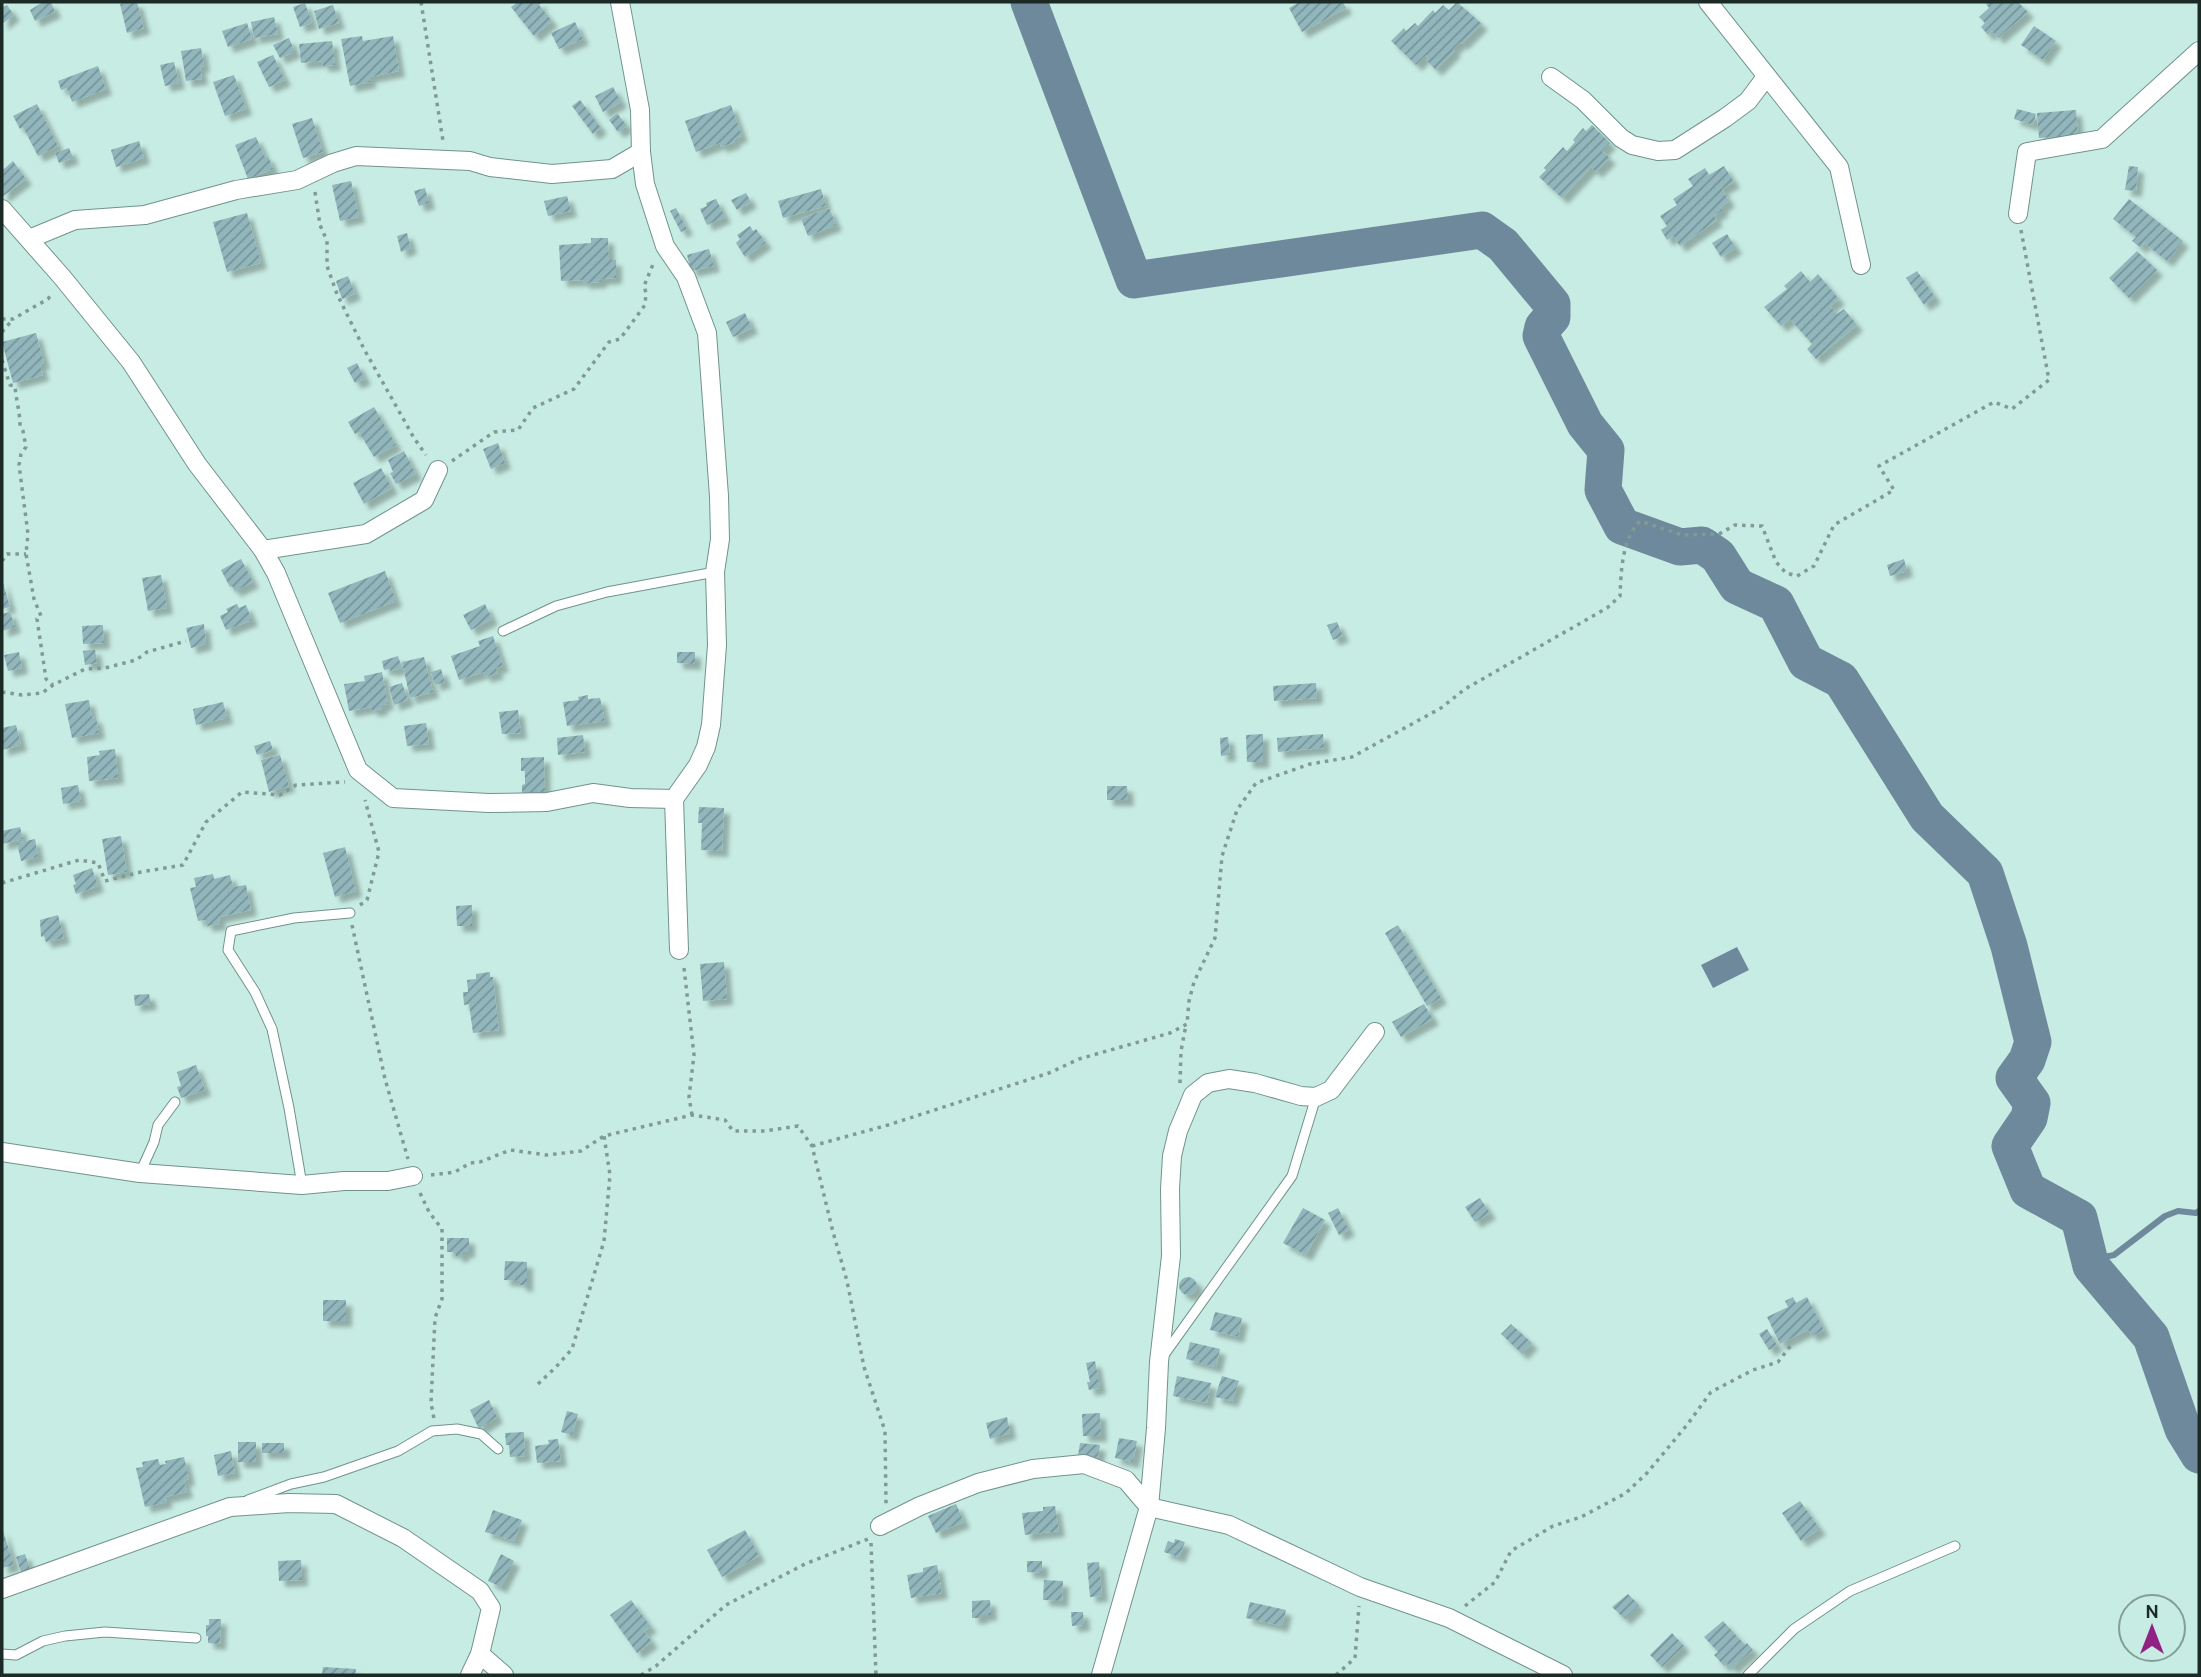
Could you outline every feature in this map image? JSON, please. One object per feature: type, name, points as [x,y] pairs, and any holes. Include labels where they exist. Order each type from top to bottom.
[{"type":"street","points":[[620,2],[640,110],[645,184],[665,246],[686,277],[707,333],[719,496],[720,539],[715,572],[717,645],[711,724],[706,747],[698,765],[674,799],[679,950]]},
{"type":"street","points":[[1708,2],[1839,167],[1861,265]]},
{"type":"street","points":[[2018,214],[2027,152],[2102,139],[2199,51]]},
{"type":"street","points":[[1551,77],[1583,100],[1621,138],[1632,145],[1658,151],[1675,150],[1714,125],[1748,101],[1766,77]]},
{"type":"street","points":[[29,239],[75,220],[145,215],[236,190],[297,180],[333,163],[356,156],[470,162],[490,167],[552,173],[612,169],[641,152]]},
{"type":"street","points":[[2,209],[131,362],[197,464],[263,550],[276,573],[358,770],[393,798],[489,803],[547,802],[593,793],[630,798],[674,799]]},
{"type":"street","points":[[263,550],[366,534],[424,500],[438,470]]},
{"type":"street","points":[[1101,1675],[1149,1507],[1158,1362],[1171,1256],[1172,1156],[1178,1131],[1193,1096],[1208,1083],[1229,1079],[1316,1097],[1331,1090],[1375,1032]]},
{"type":"street","points":[[2,1152],[141,1173],[302,1185],[388,1181],[413,1176]]},
{"type":"street","points":[[875,1532],[920,1506],[978,1483],[1033,1469],[1084,1464],[1125,1480],[1149,1507],[1229,1525],[1360,1587],[1449,1618],[1563,1675]]},
{"type":"street","points":[[2,1589],[230,1507],[289,1503],[336,1504],[403,1538],[480,1591],[491,1608],[480,1654],[470,1675]]},
{"type":"street","points":[[480,1654],[505,1675]]},
{"type":"lane","points":[[503,631],[556,606],[607,592],[715,572]]},
{"type":"lane","points":[[302,1185],[272,1028],[255,992],[228,950],[231,931],[294,918],[350,913]]},
{"type":"lane","points":[[1158,1362],[1292,1177],[1316,1097]]},
{"type":"lane","points":[[141,1173],[158,1125],[175,1102]]},
{"type":"lane","points":[[230,1507],[398,1451],[432,1431],[457,1429],[481,1434],[498,1449]]},
{"type":"lane","points":[[1748,1675],[1794,1629],[1850,1591],[1955,1546]]},
{"type":"lane","points":[[2,1654],[16,1655],[43,1641],[65,1636],[105,1632],[196,1638]]},
{"type":"path","points":[[421,2],[446,161]]},
{"type":"path","points":[[297,180],[309,184],[316,193],[320,225],[327,242],[327,266],[337,294],[364,349],[414,438],[438,470],[494,432],[518,430],[533,408],[574,389],[610,342],[620,339],[645,305],[644,286],[656,257],[665,246]]},
{"type":"path","points":[[1180,1091],[1181,1051],[1189,1001],[1194,982],[1215,939],[1222,856],[1237,810],[1256,783],[1310,764],[1352,757],[1441,708],[1465,689],[1607,608],[1620,596],[1621,572],[1631,530],[1640,521],[1682,535],[1719,534],[1735,525],[1762,526],[1776,562],[1786,573],[1797,576],[1814,566],[1834,525],[1894,489],[1880,466],[1994,402],[2012,408],[2049,380],[2018,214]]},
{"type":"path","points":[[2,332],[13,319],[48,299],[62,277]]},
{"type":"path","points":[[2,318],[13,319]]},
{"type":"path","points":[[2,360],[10,385],[15,386],[16,404],[20,409],[20,426],[26,447],[21,454],[19,465],[28,534],[26,554],[34,599],[41,616],[37,620],[46,679],[53,685]]},
{"type":"path","points":[[2,561],[8,554],[26,554]]},
{"type":"path","points":[[2,692],[22,695],[42,693],[85,669],[105,668],[136,660],[147,652],[186,641]]},
{"type":"path","points":[[2,883],[79,860],[98,863],[104,881],[183,865],[206,822],[242,792],[280,795],[296,785],[353,781],[358,770]]},
{"type":"path","points":[[358,770],[379,852],[367,900],[350,913],[385,1079],[413,1176],[429,1212],[442,1229],[442,1299],[435,1318],[432,1431]]},
{"type":"path","points":[[679,950],[684,966],[694,1055],[689,1097],[692,1115]]},
{"type":"path","points":[[812,1146],[888,1125],[1049,1073],[1079,1059],[1170,1032],[1187,1024]]},
{"type":"path","points":[[413,1176],[454,1172],[470,1163],[480,1162],[510,1150],[547,1155],[581,1151],[604,1136],[692,1115],[725,1119],[733,1131],[765,1131],[798,1126],[812,1146],[847,1281],[864,1367],[885,1431],[886,1506],[875,1532],[876,1675]]},
{"type":"path","points":[[538,1384],[572,1349],[604,1241],[610,1175],[604,1136]]},
{"type":"path","points":[[1449,1618],[1495,1581],[1511,1551],[1553,1526],[1581,1517],[1626,1493],[1647,1473],[1711,1392],[1753,1370],[1777,1362],[1792,1344]]},
{"type":"path","points":[[641,1675],[656,1666],[726,1605],[875,1532]]},
{"type":"path","points":[[1336,1675],[1355,1658],[1360,1587]]},
{"type":"water","points":[[1737,947],[1749,970],[1713,988],[1701,965]]},
{"type":"building","points":[[43,2],[51,2],[55,12],[35,21],[30,10]]},
{"type":"building","points":[[137,2],[144,28],[127,33],[120,4]]},
{"type":"building","points":[[518,2],[543,2],[539,5],[552,21],[534,36],[511,7]]},
{"type":"building","points":[[1300,2],[1343,2],[1346,8],[1302,32],[1289,8]]},
{"type":"building","points":[[1457,2],[1482,24],[1453,49],[1455,51],[1436,70],[1426,60],[1426,55],[1416,65],[1391,41],[1404,28],[1406,31],[1415,23],[1418,26],[1433,10],[1435,13],[1443,5],[1449,10]]},
{"type":"building","points":[[2018,2],[2028,12],[1998,38],[1992,31],[1988,35],[1981,27],[1985,23],[1979,17],[1989,8],[1986,4]]},
{"type":"building","points":[[305,3],[312,23],[300,27],[293,7]]},
{"type":"building","points":[[7,5],[14,15],[2,24],[2,8]]},
{"type":"building","points":[[333,5],[339,23],[319,29],[314,11]]},
{"type":"building","points":[[274,17],[278,34],[254,38],[251,22]]},
{"type":"building","points":[[575,22],[583,39],[559,49],[551,33]]},
{"type":"building","points":[[247,23],[252,39],[228,47],[222,31]]},
{"type":"building","points":[[2034,26],[2056,41],[2043,60],[2021,45]]},
{"type":"building","points":[[362,36],[363,41],[393,36],[399,71],[369,77],[371,82],[350,86],[341,39]]},
{"type":"building","points":[[289,38],[295,52],[280,58],[273,45]]},
{"type":"building","points":[[332,41],[335,65],[323,66],[322,61],[301,63],[299,44]]},
{"type":"building","points":[[201,48],[204,66],[200,67],[202,79],[186,81],[181,51]]},
{"type":"building","points":[[273,55],[285,80],[269,87],[257,62]]},
{"type":"building","points":[[174,62],[179,83],[165,86],[160,65]]},
{"type":"building","points":[[98,66],[106,89],[72,102],[67,88],[61,90],[58,81]]},
{"type":"building","points":[[234,75],[246,109],[225,116],[213,82]]},
{"type":"building","points":[[613,87],[621,102],[603,112],[595,96]]},
{"type":"building","points":[[580,100],[601,128],[593,134],[572,106]]},
{"type":"building","points":[[37,104],[58,146],[38,156],[23,127],[20,129],[13,116]]},
{"type":"building","points":[[731,105],[742,136],[721,147],[720,143],[696,152],[685,121]]},
{"type":"building","points":[[2017,109],[2036,114],[2033,125],[2014,119]]},
{"type":"building","points":[[2076,110],[2078,135],[2067,136],[2067,142],[2052,143],[2052,137],[2039,138],[2037,113]]},
{"type":"building","points":[[617,113],[627,126],[618,132],[609,120]]},
{"type":"building","points":[[312,118],[323,152],[303,158],[292,124]]},
{"type":"building","points":[[1592,125],[1610,143],[1602,151],[1610,158],[1596,172],[1591,167],[1562,198],[1539,177],[1563,147],[1567,151],[1583,128],[1586,131]]},
{"type":"building","points":[[256,137],[273,169],[248,179],[235,145]]},
{"type":"building","points":[[139,141],[144,158],[116,167],[111,150]]},
{"type":"building","points":[[69,148],[73,158],[59,163],[55,153]]},
{"type":"building","points":[[13,161],[26,179],[2,197],[2,166],[4,169]]},
{"type":"building","points":[[1724,166],[1734,182],[1722,189],[1729,201],[1721,207],[1723,210],[1714,216],[1717,220],[1680,246],[1673,236],[1667,240],[1661,230],[1667,226],[1660,216],[1677,205],[1673,199],[1693,186],[1688,179],[1705,168],[1709,175]]},
{"type":"building","points":[[2129,166],[2138,167],[2136,191],[2125,190]]},
{"type":"building","points":[[351,181],[359,217],[340,221],[332,185]]},
{"type":"building","points":[[425,188],[429,203],[419,206],[414,191]]},
{"type":"building","points":[[821,189],[826,206],[783,218],[778,201]]},
{"type":"building","points":[[746,193],[751,202],[737,210],[731,200]]},
{"type":"building","points":[[567,196],[571,211],[548,216],[544,201]]},
{"type":"building","points":[[716,199],[725,217],[707,225],[700,209]]},
{"type":"building","points":[[2129,199],[2183,241],[2167,261],[2144,243],[2141,248],[2132,241],[2136,237],[2113,219]]},
{"type":"building","points":[[676,208],[687,229],[681,232],[670,211]]},
{"type":"building","points":[[829,208],[836,225],[808,236],[801,219]]},
{"type":"building","points":[[247,213],[261,263],[227,272],[213,222]]},
{"type":"building","points":[[750,226],[753,231],[756,229],[766,243],[745,257],[736,243],[740,239],[737,235]]},
{"type":"building","points":[[407,233],[411,248],[401,252],[397,236]]},
{"type":"building","points":[[1727,234],[1736,248],[1721,257],[1712,243]]},
{"type":"building","points":[[591,238],[608,238],[609,260],[616,260],[616,278],[584,283],[583,280],[561,281],[559,245],[591,243]]},
{"type":"building","points":[[709,249],[714,266],[691,271],[687,255]]},
{"type":"building","points":[[2137,251],[2157,270],[2129,298],[2109,278]]},
{"type":"building","points":[[1801,271],[1810,282],[1818,274],[1839,299],[1830,306],[1837,314],[1844,309],[1857,325],[1816,359],[1807,349],[1812,344],[1790,319],[1781,326],[1764,307],[1787,289],[1784,286]]},
{"type":"building","points":[[1917,271],[1935,297],[1924,305],[1906,278]]},
{"type":"building","points":[[348,276],[355,294],[342,299],[336,281]]},
{"type":"building","points":[[745,313],[752,328],[733,337],[726,322]]},
{"type":"building","points":[[36,333],[44,363],[40,364],[43,375],[13,383],[2,342]]},
{"type":"building","points":[[357,363],[365,379],[355,383],[347,368]]},
{"type":"building","points":[[374,407],[396,445],[374,457],[359,432],[355,434],[348,422]]},
{"type":"building","points":[[498,443],[505,463],[491,469],[483,449]]},
{"type":"building","points":[[404,451],[416,474],[396,484],[390,473],[393,472],[388,460]]},
{"type":"building","points":[[381,468],[392,488],[364,504],[353,483]]},
{"type":"building","points":[[241,559],[253,582],[235,591],[221,570]]},
{"type":"building","points":[[1904,559],[1907,571],[1890,576],[1887,565]]},
{"type":"building","points":[[385,571],[396,601],[340,623],[328,593]]},
{"type":"building","points":[[161,575],[167,608],[148,611],[142,578]]},
{"type":"building","points":[[2,579],[10,607],[2,609]]},
{"type":"building","points":[[237,604],[239,608],[246,605],[252,620],[226,630],[220,616],[228,612],[226,609]]},
{"type":"building","points":[[485,604],[492,619],[471,630],[463,615]]},
{"type":"building","points":[[10,612],[15,627],[2,631],[2,614]]},
{"type":"building","points":[[1337,622],[1343,636],[1333,640],[1327,625]]},
{"type":"building","points":[[204,624],[206,644],[191,648],[186,628]]},
{"type":"building","points":[[103,625],[104,643],[83,644],[82,626]]},
{"type":"building","points":[[493,636],[503,666],[496,668],[498,673],[485,677],[484,672],[459,680],[451,656],[480,646],[478,641]]},
{"type":"building","points":[[95,649],[97,663],[85,665],[83,651]]},
{"type":"building","points":[[19,652],[22,668],[8,671],[4,655]]},
{"type":"building","points":[[677,652],[695,652],[695,664],[677,663]]},
{"type":"building","points":[[398,656],[402,668],[384,670],[382,661]]},
{"type":"building","points":[[424,657],[433,692],[410,698],[402,662]]},
{"type":"building","points":[[441,669],[445,682],[435,685],[431,672]]},
{"type":"building","points":[[382,672],[388,704],[382,705],[382,709],[372,711],[371,707],[349,711],[344,684],[365,681],[364,676]]},
{"type":"building","points":[[402,683],[408,700],[394,705],[389,687]]},
{"type":"building","points":[[1316,683],[1317,698],[1274,701],[1273,686]]},
{"type":"building","points":[[588,695],[588,699],[600,698],[605,721],[567,726],[563,702],[579,700],[578,697]]},
{"type":"building","points":[[89,700],[92,718],[96,717],[99,733],[72,738],[65,704]]},
{"type":"building","points":[[223,702],[227,718],[196,725],[193,709]]},
{"type":"building","points":[[518,710],[521,733],[502,734],[499,712]]},
{"type":"building","points":[[426,723],[429,744],[407,746],[404,726]]},
{"type":"building","points":[[16,725],[21,745],[2,750],[2,728]]},
{"type":"building","points":[[1263,734],[1263,762],[1247,762],[1246,735]]},
{"type":"building","points":[[1323,734],[1324,748],[1278,752],[1277,738]]},
{"type":"building","points":[[583,735],[585,752],[558,755],[557,738]]},
{"type":"building","points":[[1228,737],[1230,755],[1221,756],[1220,738]]},
{"type":"building","points":[[270,741],[273,750],[257,755],[254,746]]},
{"type":"building","points":[[115,749],[118,778],[89,781],[87,757],[100,755],[99,751]]},
{"type":"building","points":[[280,755],[289,786],[269,792],[261,760]]},
{"type":"building","points":[[544,757],[545,797],[522,798],[525,771],[521,771],[521,758]]},
{"type":"building","points":[[78,785],[81,801],[63,804],[61,788]]},
{"type":"building","points":[[1107,786],[1127,786],[1128,800],[1107,800]]},
{"type":"building","points":[[699,807],[724,808],[722,851],[701,850],[702,823],[698,823]]},
{"type":"building","points":[[20,827],[23,839],[2,844],[2,831]]},
{"type":"building","points":[[121,836],[127,872],[108,875],[102,839]]},
{"type":"building","points":[[35,839],[38,857],[21,861],[17,843]]},
{"type":"building","points":[[345,847],[356,891],[335,897],[323,853]]},
{"type":"building","points":[[92,868],[98,886],[76,894],[73,875]]},
{"type":"building","points":[[213,874],[214,879],[230,875],[233,887],[246,885],[251,910],[219,917],[220,924],[207,926],[205,920],[198,921],[190,888],[196,887],[194,878]]},
{"type":"building","points":[[472,905],[472,926],[457,926],[456,906]]},
{"type":"building","points":[[58,915],[64,938],[46,942],[44,936],[41,937],[40,920]]},
{"type":"building","points":[[1398,925],[1441,998],[1427,1006],[1385,933]]},
{"type":"building","points":[[724,962],[727,999],[703,1001],[700,964]]},
{"type":"building","points":[[490,972],[490,977],[493,977],[499,1030],[473,1033],[469,1004],[464,1005],[463,992],[468,992],[467,980],[476,979],[476,974]]},
{"type":"building","points":[[149,994],[151,1004],[135,1006],[134,995]]},
{"type":"building","points":[[1424,1004],[1433,1019],[1401,1037],[1392,1022]]},
{"type":"building","points":[[196,1065],[205,1090],[181,1098],[177,1087],[181,1086],[177,1072]]},
{"type":"building","points":[[1480,1198],[1490,1213],[1475,1222],[1465,1207]]},
{"type":"building","points":[[1303,1208],[1325,1220],[1306,1255],[1283,1243]]},
{"type":"building","points":[[1338,1208],[1349,1230],[1339,1235],[1328,1213]]},
{"type":"building","points":[[447,1238],[469,1238],[469,1252],[456,1256],[456,1252],[447,1252]]},
{"type":"building","points":[[505,1261],[527,1262],[527,1286],[520,1285],[520,1281],[504,1280]]},
{"type":"building","points":[[1188,1277],[1194,1280],[1197,1286],[1194,1292],[1188,1295],[1182,1292],[1179,1286],[1182,1280]]},
{"type":"building","points":[[1793,1297],[1796,1303],[1807,1297],[1824,1330],[1812,1336],[1808,1330],[1780,1344],[1767,1317],[1788,1307],[1785,1301]]},
{"type":"building","points":[[323,1300],[346,1300],[346,1321],[323,1321]]},
{"type":"building","points":[[1215,1312],[1242,1318],[1238,1337],[1210,1330]]},
{"type":"building","points":[[1511,1324],[1532,1343],[1522,1354],[1501,1334]]},
{"type":"building","points":[[1767,1329],[1777,1345],[1769,1350],[1759,1334]]},
{"type":"building","points":[[1190,1342],[1220,1349],[1216,1367],[1186,1359]]},
{"type":"building","points":[[1095,1361],[1100,1388],[1089,1390],[1086,1363]]},
{"type":"building","points":[[1177,1376],[1211,1383],[1207,1403],[1173,1396]]},
{"type":"building","points":[[1222,1376],[1239,1381],[1232,1401],[1215,1397]]},
{"type":"building","points":[[489,1400],[497,1417],[479,1429],[470,1410]]},
{"type":"building","points":[[567,1411],[578,1414],[572,1435],[561,1432]]},
{"type":"building","points":[[1100,1413],[1101,1436],[1083,1436],[1082,1414]]},
{"type":"building","points":[[1007,1417],[1010,1433],[990,1439],[986,1423]]},
{"type":"building","points":[[524,1432],[525,1456],[510,1457],[505,1433]]},
{"type":"building","points":[[1119,1438],[1137,1441],[1133,1462],[1115,1458]]},
{"type":"building","points":[[558,1439],[561,1461],[537,1463],[535,1446],[549,1444],[548,1440]]},
{"type":"building","points":[[238,1442],[256,1442],[256,1462],[238,1462]]},
{"type":"building","points":[[262,1443],[284,1443],[284,1453],[262,1453]]},
{"type":"building","points":[[1080,1443],[1100,1445],[1098,1458],[1078,1456]]},
{"type":"building","points":[[231,1451],[235,1473],[218,1476],[214,1455]]},
{"type":"building","points":[[184,1457],[189,1479],[184,1481],[187,1492],[165,1497],[167,1502],[145,1507],[136,1468],[143,1467],[142,1462],[158,1459],[160,1465],[166,1464],[165,1461]]},
{"type":"building","points":[[1800,1501],[1820,1529],[1801,1541],[1782,1513]]},
{"type":"building","points":[[956,1504],[964,1522],[936,1533],[928,1516]]},
{"type":"building","points":[[1055,1506],[1059,1531],[1025,1535],[1022,1513],[1043,1511],[1043,1507]]},
{"type":"building","points":[[493,1510],[522,1520],[514,1541],[485,1532]]},
{"type":"building","points":[[2,1528],[14,1565],[2,1568]]},
{"type":"building","points":[[745,1530],[759,1556],[722,1577],[707,1550]]},
{"type":"building","points":[[1175,1539],[1185,1542],[1179,1557],[1164,1552],[1168,1541],[1174,1543]]},
{"type":"building","points":[[25,1554],[31,1572],[22,1575],[16,1557]]},
{"type":"building","points":[[501,1554],[514,1561],[501,1587],[488,1581]]},
{"type":"building","points":[[301,1560],[302,1580],[279,1581],[278,1561]]},
{"type":"building","points":[[1027,1561],[1042,1561],[1042,1573],[1027,1572]]},
{"type":"building","points":[[1099,1562],[1102,1596],[1090,1597],[1087,1563]]},
{"type":"building","points":[[937,1565],[942,1593],[911,1598],[907,1575],[923,1572],[923,1568]]},
{"type":"building","points":[[1044,1580],[1063,1581],[1062,1601],[1043,1600]]},
{"type":"building","points":[[1628,1594],[1639,1605],[1625,1619],[1612,1607]]},
{"type":"building","points":[[631,1600],[651,1627],[644,1631],[652,1642],[637,1653],[610,1615]]},
{"type":"building","points":[[990,1600],[991,1615],[972,1618],[972,1601]]},
{"type":"building","points":[[1250,1602],[1286,1610],[1282,1626],[1246,1618]]},
{"type":"building","points":[[1071,1612],[1083,1612],[1084,1625],[1072,1626]]},
{"type":"building","points":[[209,1619],[221,1619],[220,1644],[208,1643],[206,1625],[209,1625]]},
{"type":"building","points":[[1723,1621],[1753,1650],[1732,1668],[1727,1663],[1724,1666],[1714,1655],[1718,1652],[1704,1637]]},
{"type":"building","points":[[1672,1633],[1684,1646],[1662,1667],[1650,1655]]},
{"type":"building","points":[[323,1667],[356,1669],[355,1675],[322,1675]]},
{"type":"waterway","points":[[1029,2],[1134,280],[1482,230],[1503,245],[1552,304],[1552,317],[1543,327],[1541,336],[1585,424],[1606,450],[1603,490],[1622,526],[1680,547],[1702,545],[1718,556],[1737,586],[1776,604],[1806,662],[1841,680],[1927,817],[1985,873],[2009,946],[2033,1042],[2027,1060],[2014,1078],[2032,1103],[2029,1118],[2010,1146],[2028,1190],[2079,1218],[2091,1266],[2151,1337],[2183,1429],[2199,1455]]},
{"type":"waterway","points":[[2089,1260],[2114,1255],[2165,1216],[2178,1211],[2199,1211]]}]
